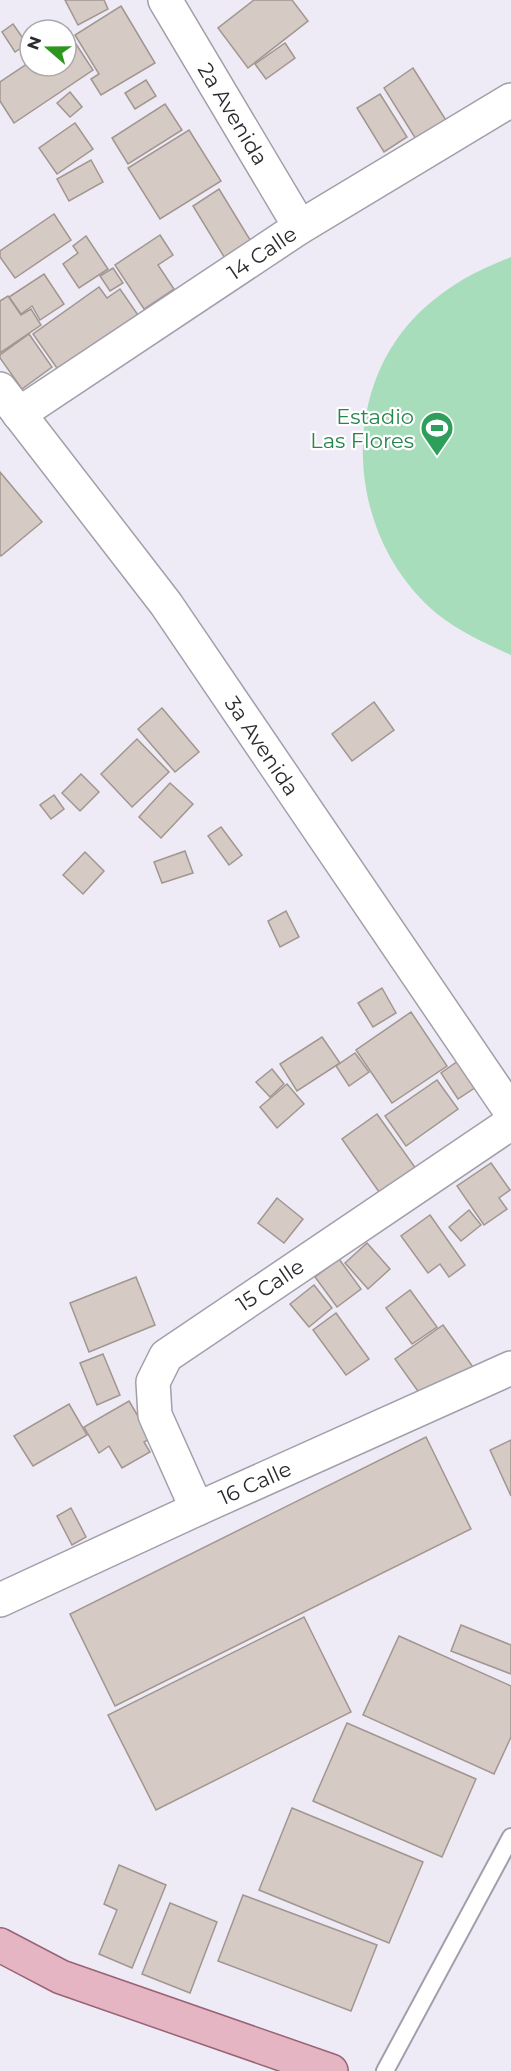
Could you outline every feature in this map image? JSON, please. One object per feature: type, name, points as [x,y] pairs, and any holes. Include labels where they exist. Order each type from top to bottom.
[{"type":"main road","points":[[0,1945],[62,1977],[331,2071]]},
{"type":"street","name":"2a Avenida","points":[[165,0],[300,227]]},
{"type":"street","name":"14 Calle","points":[[10,401],[511,100]]},
{"type":"street","name":"3a Avenida","points":[[10,401],[166,604],[511,1112]]},
{"type":"street","name":"15 Calle","points":[[197,1509],[155,1415],[153,1382],[166,1356],[511,1123]]},
{"type":"street","name":"16 Calle","points":[[0,1600],[511,1368]]},
{"type":"lane","points":[[385,2071],[511,1837]]},
{"type":"green space","name":"Estadio Las Flores","points":[[511,257],[511,655],[453,625],[432,610],[397,569],[379,533],[367,495],[363,455],[366,415],[377,377],[395,341],[422,310],[443,293],[475,273]]},
{"type":"building","points":[[65,0],[104,0],[108,9],[78,25],[78,18],[74,18]]},
{"type":"building","points":[[254,0],[292,0],[308,21],[248,68],[218,28]]},
{"type":"building","points":[[121,6],[155,63],[101,95],[91,79],[99,74],[78,40],[78,33]]},
{"type":"building","points":[[13,24],[18,31],[18,50],[15,52],[2,32]]},
{"type":"building","points":[[285,43],[295,58],[266,79],[255,64]]},
{"type":"building","points":[[78,47],[93,70],[14,123],[0,101],[0,82],[18,70],[18,78],[78,78]]},
{"type":"building","points":[[413,68],[449,125],[419,144],[384,88]]},
{"type":"building","points":[[146,80],[156,96],[135,109],[125,93]]},
{"type":"building","points":[[70,92],[82,107],[70,117],[57,103]]},
{"type":"building","points":[[380,94],[407,137],[384,152],[357,108]]},
{"type":"building","points":[[165,104],[182,130],[128,164],[112,138]]},
{"type":"building","points":[[75,123],[93,149],[57,174],[39,148]]},
{"type":"building","points":[[189,130],[221,181],[160,219],[128,168]]},
{"type":"building","points":[[91,160],[103,182],[69,201],[57,179]]},
{"type":"building","points":[[219,189],[252,243],[226,260],[193,206]]},
{"type":"building","points":[[54,214],[71,240],[15,278],[0,257],[0,251]]},
{"type":"building","points":[[160,235],[173,255],[158,265],[174,289],[144,309],[115,265]]},
{"type":"building","points":[[86,236],[108,269],[79,288],[63,264],[78,253],[73,246]]},
{"type":"building","points":[[113,268],[123,283],[110,291],[100,276]]},
{"type":"building","points":[[44,274],[64,304],[40,320],[32,306],[21,314],[9,297]]},
{"type":"building","points":[[99,287],[107,298],[120,289],[138,315],[59,371],[33,334]]},
{"type":"building","points":[[8,296],[21,315],[31,309],[41,325],[0,353],[0,301]]},
{"type":"building","points":[[29,334],[52,367],[22,389],[0,355]]},
{"type":"building","points":[[0,472],[42,522],[1,556],[0,555]]},
{"type":"building","points":[[374,702],[394,730],[352,761],[332,734]]},
{"type":"building","points":[[162,708],[199,752],[175,772],[138,729]]},
{"type":"building","points":[[137,739],[169,772],[132,807],[101,774]]},
{"type":"building","points":[[81,774],[99,792],[80,811],[62,793]]},
{"type":"building","points":[[170,783],[193,804],[161,838],[139,817]]},
{"type":"building","points":[[54,795],[64,809],[51,819],[40,805]]},
{"type":"building","points":[[221,827],[242,855],[229,865],[208,836]]},
{"type":"building","points":[[185,851],[193,873],[162,883],[154,862]]},
{"type":"building","points":[[85,852],[104,871],[83,894],[63,875]]},
{"type":"building","points":[[286,911],[299,937],[280,947],[268,921]]},
{"type":"building","points":[[382,988],[396,1013],[373,1027],[358,1003]]},
{"type":"building","points":[[411,1012],[447,1066],[392,1103],[356,1050]]},
{"type":"building","points":[[322,1037],[340,1063],[297,1091],[280,1064]]},
{"type":"building","points":[[355,1053],[369,1072],[349,1086],[336,1066]]},
{"type":"building","points":[[458,1061],[476,1087],[458,1099],[441,1073]]},
{"type":"building","points":[[272,1069],[284,1084],[270,1097],[256,1082]]},
{"type":"building","points":[[437,1080],[458,1109],[406,1146],[385,1116]]},
{"type":"building","points":[[287,1084],[304,1104],[277,1128],[260,1107]]},
{"type":"building","points":[[377,1114],[419,1173],[384,1199],[342,1139]]},
{"type":"building","points":[[491,1163],[510,1190],[499,1198],[507,1209],[484,1225],[457,1186]]},
{"type":"building","points":[[277,1198],[303,1219],[284,1243],[258,1223]]},
{"type":"building","points":[[469,1210],[481,1225],[461,1241],[449,1227]]},
{"type":"building","points":[[430,1215],[465,1265],[449,1277],[440,1264],[428,1273],[401,1236]]},
{"type":"building","points":[[367,1243],[390,1269],[368,1289],[345,1263]]},
{"type":"building","points":[[339,1259],[361,1289],[337,1307],[315,1277]]},
{"type":"building","points":[[136,1277],[155,1325],[89,1352],[70,1303]]},
{"type":"building","points":[[314,1285],[332,1308],[309,1327],[290,1304]]},
{"type":"building","points":[[410,1290],[437,1327],[412,1344],[386,1308]]},
{"type":"building","points":[[336,1313],[369,1359],[346,1375],[313,1330]]},
{"type":"building","points":[[443,1325],[473,1367],[425,1401],[395,1359]]},
{"type":"building","points":[[103,1354],[120,1395],[97,1405],[80,1363]]},
{"type":"building","points":[[129,1401],[151,1438],[144,1442],[150,1452],[122,1468],[109,1446],[99,1453],[84,1427]]},
{"type":"building","points":[[69,1404],[87,1435],[33,1466],[14,1436]]},
{"type":"building","points":[[426,1437],[471,1529],[115,1706],[70,1614]]},
{"type":"building","points":[[511,1440],[511,1496],[490,1450]]},
{"type":"building","points":[[71,1508],[86,1537],[72,1545],[57,1516]]},
{"type":"building","points":[[304,1617],[351,1712],[156,1810],[108,1715]]},
{"type":"building","points":[[461,1625],[511,1645],[511,1674],[451,1651]]},
{"type":"building","points":[[399,1636],[511,1686],[511,1737],[494,1774],[363,1715]]},
{"type":"building","points":[[347,1723],[476,1779],[442,1857],[313,1801]]},
{"type":"building","points":[[292,1808],[423,1862],[389,1943],[259,1890]]},
{"type":"building","points":[[119,1865],[166,1885],[132,1968],[99,1954],[117,1910],[104,1904]]},
{"type":"building","points":[[243,1895],[377,1945],[351,2011],[218,1961]]},
{"type":"building","points":[[170,1903],[217,1922],[190,1993],[142,1974]]},
{"type":"place","name":"Estadio Las Flores","points":[[437,457]]}]
